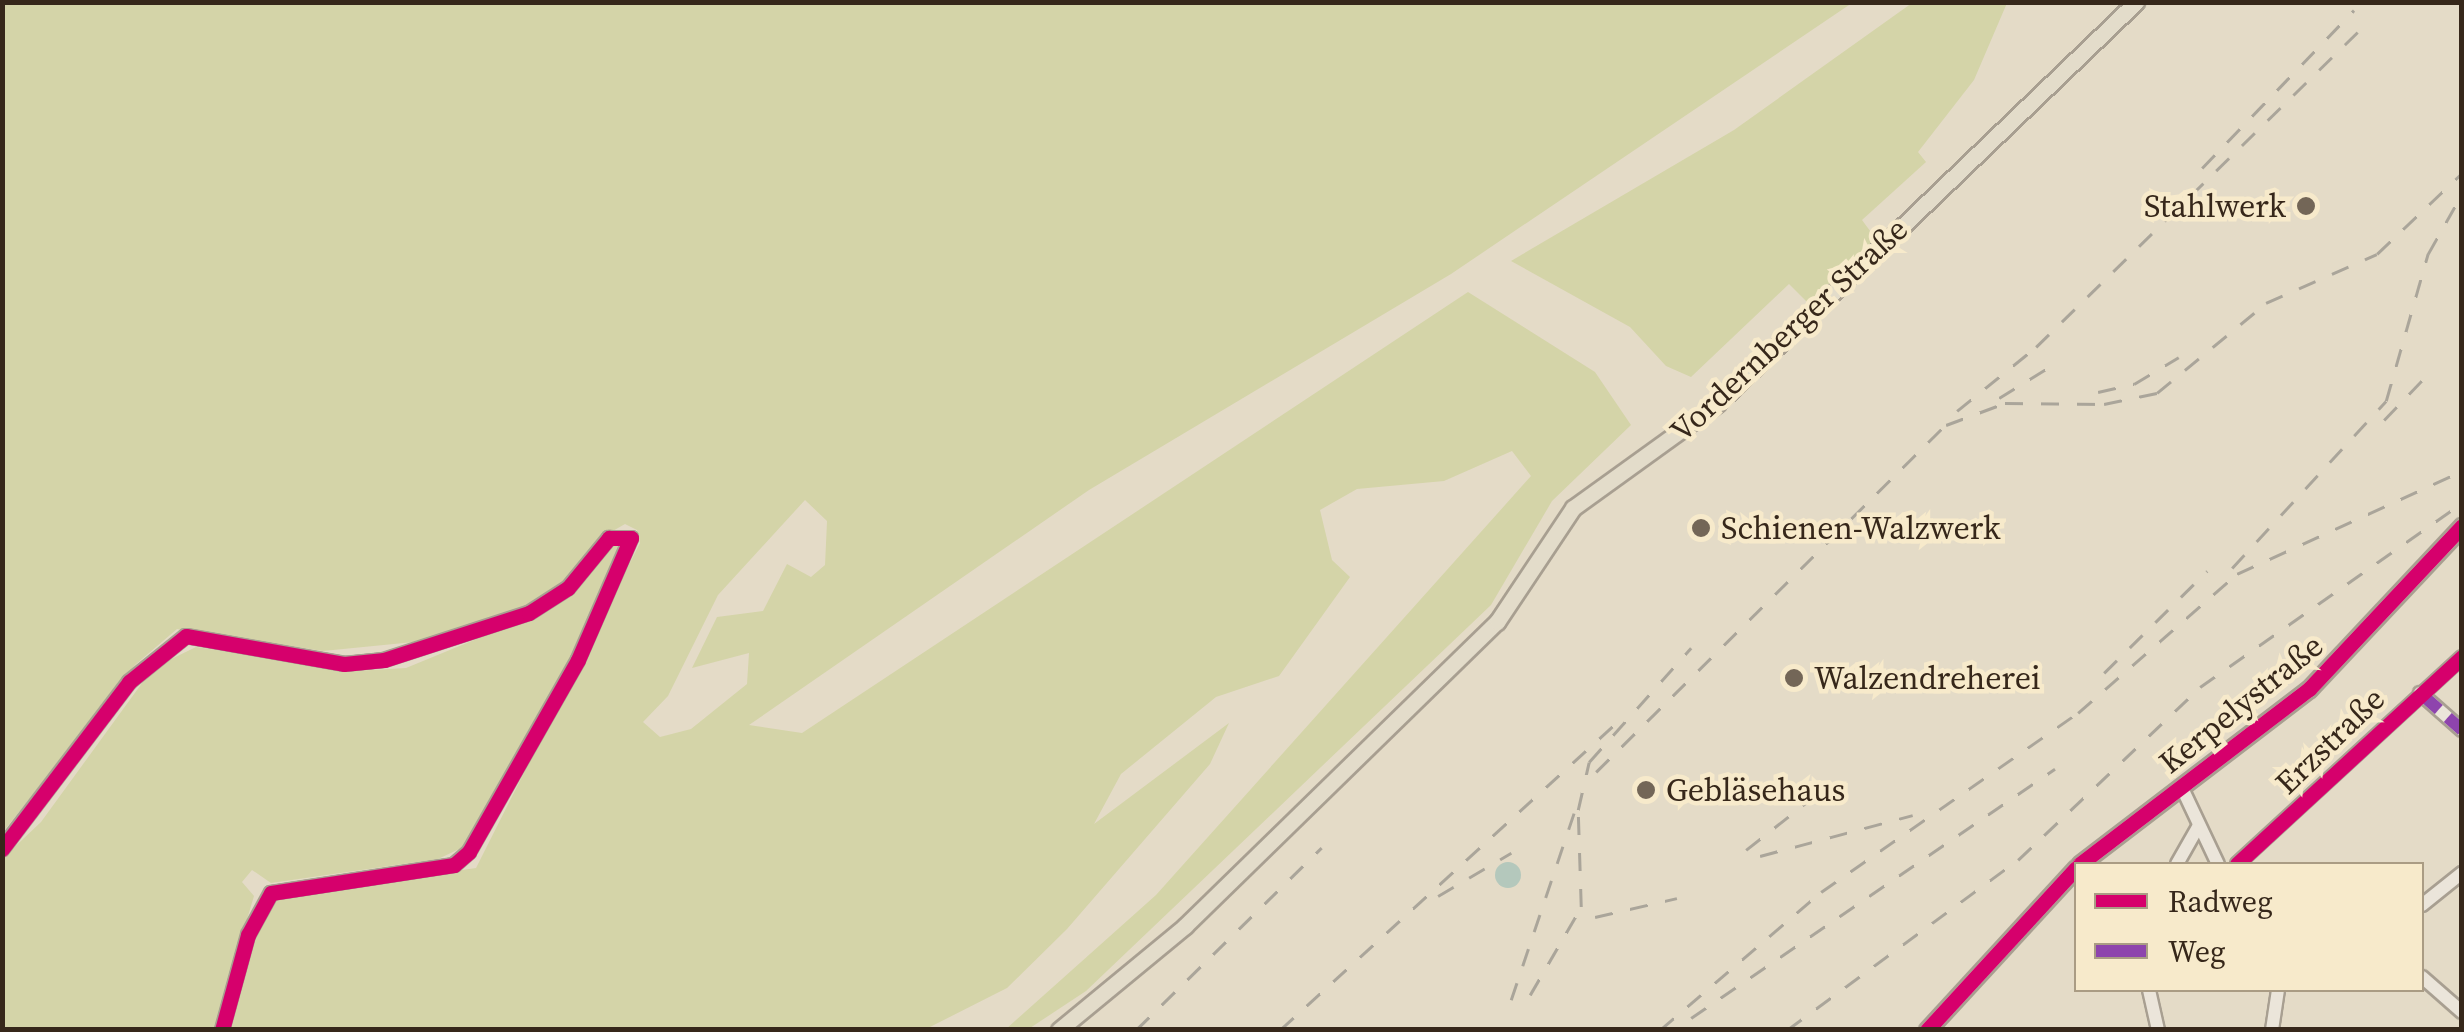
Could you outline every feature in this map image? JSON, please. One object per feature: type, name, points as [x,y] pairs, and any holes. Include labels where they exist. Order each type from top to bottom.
[{"type":"main road","name":"Vordernberger Straße","points":[[1059,1030],[1198,914],[1497,622],[1573,508],[1708,412],[2136,2]]},
{"type":"main road","name":"Kerpelystraße","points":[[2083,862],[2309,689],[2462,526]]},
{"type":"main road","name":"Kerpelystraße","points":[[1927,1030],[2074,870]]},
{"type":"street","points":[[2,849],[129,682],[186,636],[344,664],[384,660],[528,614],[568,588],[609,538],[631,538],[484,834],[454,865],[271,894],[248,935],[222,1030]]},
{"type":"street","name":"Erzstraße","points":[[2238,862],[2462,657]]},
{"type":"street","points":[[2420,693],[2462,730]]},
{"type":"street","points":[[2182,788],[2217,862]]},
{"type":"street","points":[[2178,862],[2198,827]]},
{"type":"street","points":[[2424,904],[2462,873]]},
{"type":"street","points":[[2424,979],[2462,1012]]},
{"type":"street","points":[[2149,992],[2158,1030]]},
{"type":"street","points":[[2272,1030],[2278,992]]},
{"type":"green space","points":[[2,3],[1852,3],[1451,274],[1089,490],[749,725],[802,733],[1468,292],[1595,372],[1631,425],[1552,501],[1491,605],[1086,991],[1027,1030],[1006,1029],[1156,895],[1531,476],[1512,451],[1444,481],[1357,489],[1320,510],[1332,560],[1350,577],[1279,676],[1216,697],[1121,774],[1094,824],[1229,723],[1210,764],[1067,929],[1007,988],[926,1029],[228,1029],[265,908],[280,897],[476,868],[640,543],[637,530],[625,524],[611,532],[574,578],[535,606],[424,641],[323,651],[177,629],[135,665],[3,832]],"holes":[[[805,500],[827,521],[825,565],[811,577],[787,564],[763,611],[717,617],[692,668],[749,653],[747,684],[691,729],[660,737],[643,722],[668,696],[718,595]]]},
{"type":"green space","points":[[1912,3],[2007,3],[1974,80],[1918,152],[1926,162],[1862,220],[1876,239],[1810,305],[1789,284],[1691,377],[1666,366],[1630,327],[1511,261],[1734,130]]},
{"type":"green space","points":[[623,542],[587,636],[470,844],[438,859],[271,883],[252,870],[242,882],[254,896],[214,1029],[3,1030],[3,858],[41,822],[153,668],[196,647],[354,671],[406,668],[530,617],[609,544]]},
{"type":"shaded area","points":[[1508,862],[1517,866],[1521,875],[1517,884],[1508,888],[1499,884],[1495,875],[1499,866]]},
{"type":"railway","points":[[2202,168],[2354,10]]},
{"type":"railway","points":[[1957,411],[2036,347],[2367,23]]},
{"type":"railway","points":[[1596,772],[1946,425],[2005,403],[2104,404],[2157,393],[2266,303],[2377,254],[2462,173]]},
{"type":"railway","points":[[2232,568],[2386,401],[2428,254],[2462,194]]},
{"type":"railway","points":[[2098,392],[2134,384],[2179,357]]},
{"type":"railway","points":[[1999,398],[2059,361]]},
{"type":"railway","points":[[2384,420],[2429,373]]},
{"type":"railway","points":[[1660,1030],[1821,892],[2078,713],[2237,574],[2462,471]]},
{"type":"railway","points":[[1787,1030],[2018,860],[2200,687],[2462,503]]},
{"type":"railway","points":[[2104,673],[2207,571]]},
{"type":"railway","points":[[1530,995],[1581,907],[1578,810],[1589,762],[1691,648]]},
{"type":"railway","points":[[1280,1030],[1614,725]]},
{"type":"railway","points":[[1691,1018],[2055,769]]},
{"type":"railway","points":[[1746,850],[1827,786]]},
{"type":"railway","points":[[1511,1000],[1574,813]]},
{"type":"railway","points":[[1760,856],[1913,815]]},
{"type":"railway","points":[[1136,1030],[1321,848]]},
{"type":"railway","points":[[1438,896],[1511,853]]},
{"type":"railway","points":[[1595,917],[1677,898]]},
{"type":"marked path","points":[[2420,693],[2462,730]]},
{"type":"cycle path","points":[[2083,862],[2309,689],[2462,526]]},
{"type":"cycle path","points":[[2,849],[129,682],[186,636],[344,664],[384,660],[529,613],[568,588],[609,538],[631,538],[578,660],[469,852],[454,865],[271,893],[248,935],[222,1030]]},
{"type":"cycle path","points":[[2239,862],[2462,657]]},
{"type":"cycle path","points":[[1927,1030],[2074,870]]},
{"type":"place","name":"Stahlwerk","points":[[2306,206]]},
{"type":"place","name":"Schienen-Walzwerk","points":[[1701,528]]},
{"type":"place","name":"Walzendreherei","points":[[1794,678]]},
{"type":"place","name":"Gebläsehaus","points":[[1646,790]]}]
